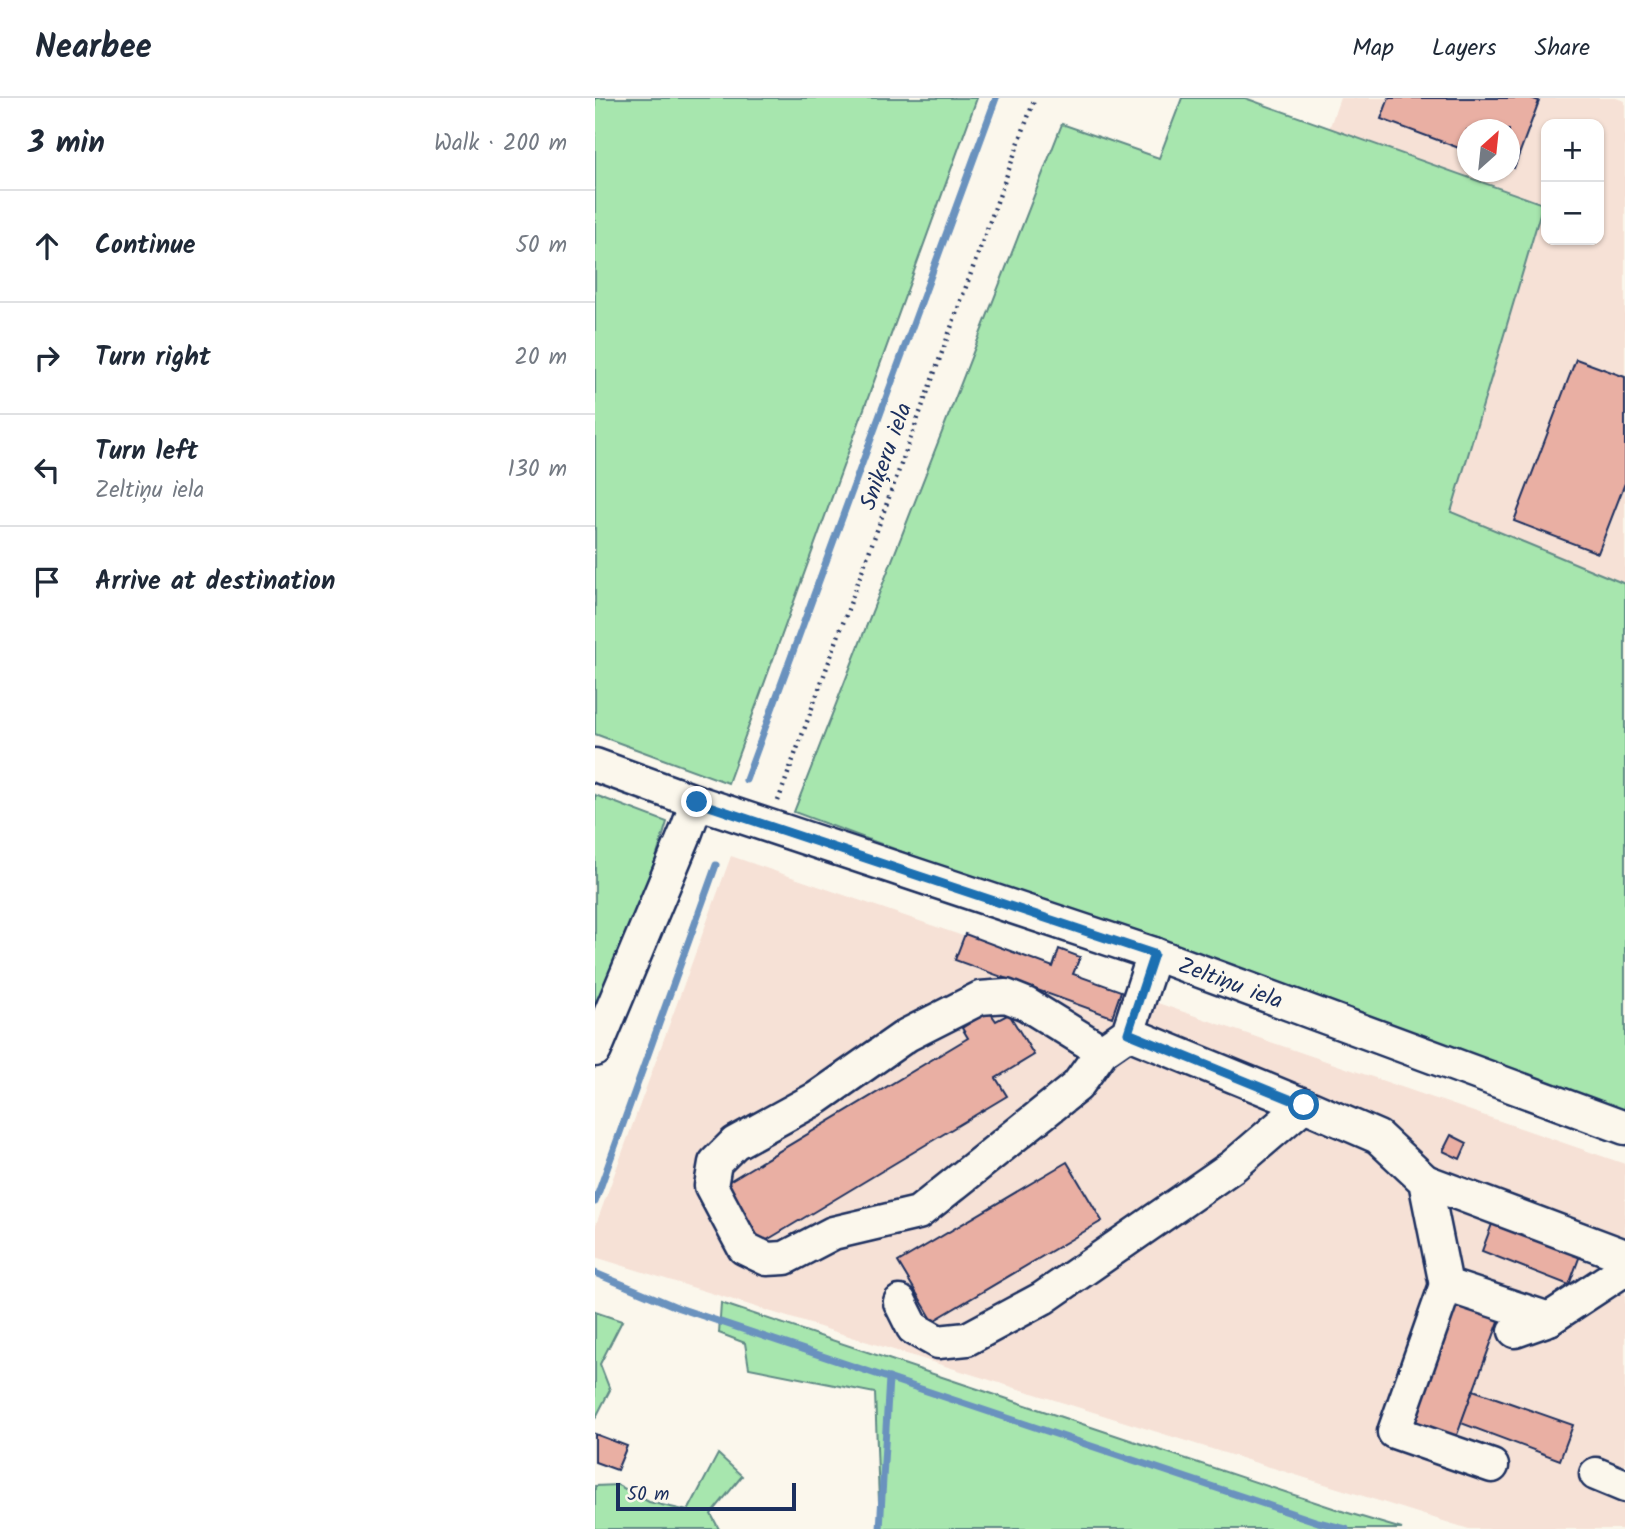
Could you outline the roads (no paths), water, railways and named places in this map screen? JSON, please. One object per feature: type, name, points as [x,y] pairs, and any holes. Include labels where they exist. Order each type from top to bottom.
[{"type":"street","name":"Zeltiņu iela","points":[[595,765],[697,802],[1154,954],[1625,1128]]},
{"type":"street","points":[[595,1050],[697,802]]},
{"type":"street","points":[[1102,1051],[1026,1004],[1006,996],[980,998],[907,1035],[817,1098],[736,1143],[715,1163],[711,1186],[744,1248],[767,1259],[785,1258],[833,1233],[918,1213],[1077,1086],[1102,1051],[1128,1033],[1154,954]]},
{"type":"street","points":[[1128,1033],[1378,1137],[1425,1181],[1625,1256]]},
{"type":"street","points":[[900,1302],[913,1328],[937,1342],[967,1339],[1043,1298],[1233,1166],[1304,1105]]},
{"type":"street","points":[[1425,1181],[1446,1285],[1394,1432],[1492,1466]]},
{"type":"street","points":[[1515,1331],[1549,1319],[1625,1269]]},
{"type":"street","points":[[1446,1285],[1549,1319]]},
{"type":"street","points":[[1596,1474],[1625,1486]]},
{"type":"waterway","points":[[746,780],[996,98]]},
{"type":"waterway","points":[[595,1202],[716,865]]},
{"type":"waterway","points":[[595,1273],[679,1308],[1318,1522],[1346,1529]]},
{"type":"waterway","points":[[880,1529],[889,1378]]}]
